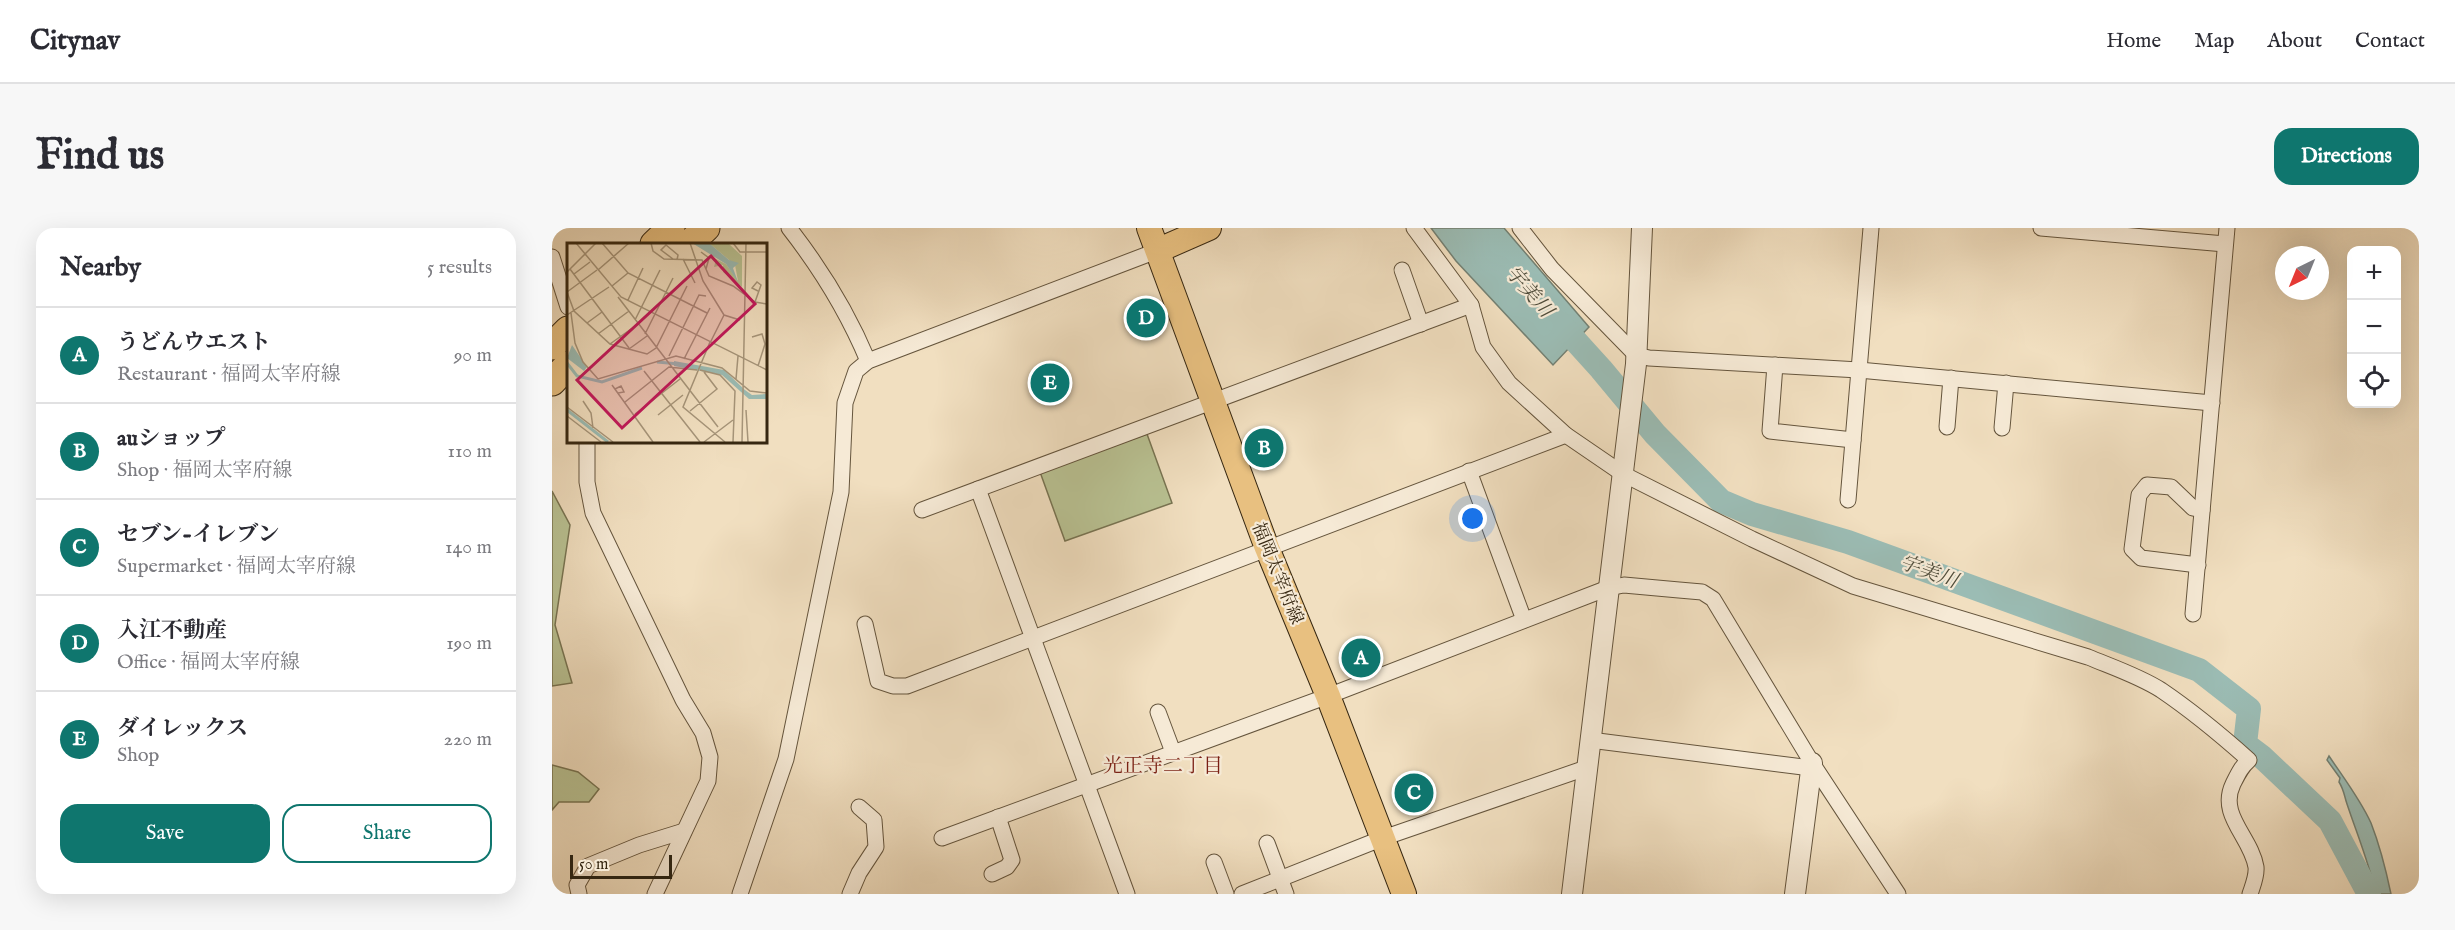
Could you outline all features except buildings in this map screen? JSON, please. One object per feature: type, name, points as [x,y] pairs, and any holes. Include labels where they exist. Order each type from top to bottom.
[{"type":"highway","points":[[655,243],[671,228]]},
{"type":"highway","points":[[690,243],[706,228]]},
{"type":"highway","points":[[552,346],[567,331]]},
{"type":"highway","points":[[552,382],[567,366]]},
{"type":"main road","name":"福岡太宰府線","points":[[1149,228],[1267,548],[1328,696],[1404,894]]},
{"type":"main road","points":[[1159,250],[1209,228]]},
{"type":"street","points":[[789,228],[809,254],[853,326],[868,361]]},
{"type":"street","points":[[1414,228],[1472,305],[1482,347],[1509,383],[1566,435],[1624,465],[1752,539],[1853,586],[2088,657],[2160,689],[2214,729],[2249,760],[2241,767],[2229,792],[2229,803],[2232,816],[2253,855],[2256,870],[2250,894]]},
{"type":"street","points":[[1520,228],[1551,269],[1636,360]]},
{"type":"street","points":[[1572,894],[1636,360],[1642,228]]},
{"type":"street","points":[[1848,500],[1871,228]]},
{"type":"street","points":[[2041,228],[2226,236],[2193,615]]},
{"type":"street","points":[[740,894],[786,759],[841,492],[845,403],[856,371],[868,361],[1159,250]]},
{"type":"street","points":[[552,257],[567,304]]},
{"type":"street","points":[[1402,270],[1421,324]]},
{"type":"street","points":[[922,510],[1472,305]]},
{"type":"street","points":[[1636,360],[1649,358],[1859,370],[2212,403]]},
{"type":"street","points":[[1775,365],[1770,430],[1853,440]]},
{"type":"street","points":[[1947,427],[1951,378]]},
{"type":"street","points":[[2002,428],[2006,383]]},
{"type":"street","points":[[865,624],[878,681],[893,686],[907,686],[1566,435]]},
{"type":"street","points":[[587,442],[587,482],[593,513],[683,700],[704,733],[710,757],[708,781],[655,894]]},
{"type":"street","points":[[1469,471],[1524,620]]},
{"type":"street","points":[[2198,565],[2141,558],[2132,549],[2139,495],[2147,485],[2171,487],[2193,508],[2202,510]]},
{"type":"street","points":[[978,489],[1127,894]]},
{"type":"street","points":[[942,838],[1328,696],[1608,588],[1624,585],[1702,592],[1713,599],[1811,766],[1898,894]]},
{"type":"street","points":[[1158,712],[1173,752]]},
{"type":"street","points":[[1590,740],[1811,766]]},
{"type":"street","points":[[1795,894],[1811,766]]},
{"type":"street","points":[[1242,894],[1383,838],[1586,768]]},
{"type":"street","points":[[850,894],[859,873],[876,847],[874,820],[859,807]]},
{"type":"street","points":[[992,874],[1007,867],[1012,860],[998,817]]},
{"type":"street","points":[[579,894],[578,885],[588,866],[639,845],[684,831]]},
{"type":"street","points":[[1267,843],[1286,894]]},
{"type":"street","points":[[1214,862],[1226,894]]},
{"type":"green space","points":[[1147,434],[1172,503],[1065,541],[1040,472]]},
{"type":"green space","points":[[552,491],[570,525],[555,625],[572,683],[552,686]]},
{"type":"green space","points":[[552,765],[578,772],[599,789],[589,802],[559,802],[552,810]]},
{"type":"water","points":[[1431,228],[1504,228],[1589,327],[1553,365],[1456,261]]},
{"type":"water","points":[[2329,756],[2367,814],[2383,858],[2391,894],[2376,894],[2339,782],[2340,778],[2327,760]]},
{"type":"waterway","name":"宇美川","points":[[1553,316],[1655,434],[1721,501],[1752,514],[1848,542],[2199,670],[2249,709],[2245,744],[2261,756],[2330,821],[2369,894]]},
{"type":"place","name":"入江不動産","points":[[1146,318]]},
{"type":"place","name":"ダイレックス","points":[[1050,383]]},
{"type":"place","name":"auショップ","points":[[1264,448]]},
{"type":"place","name":"うどんウエスト","points":[[1361,658]]},
{"type":"place","name":"セブン-イレブン","points":[[1414,793]]},
{"type":"district","name":"光正寺二丁目","points":[[1163,765]]}]
